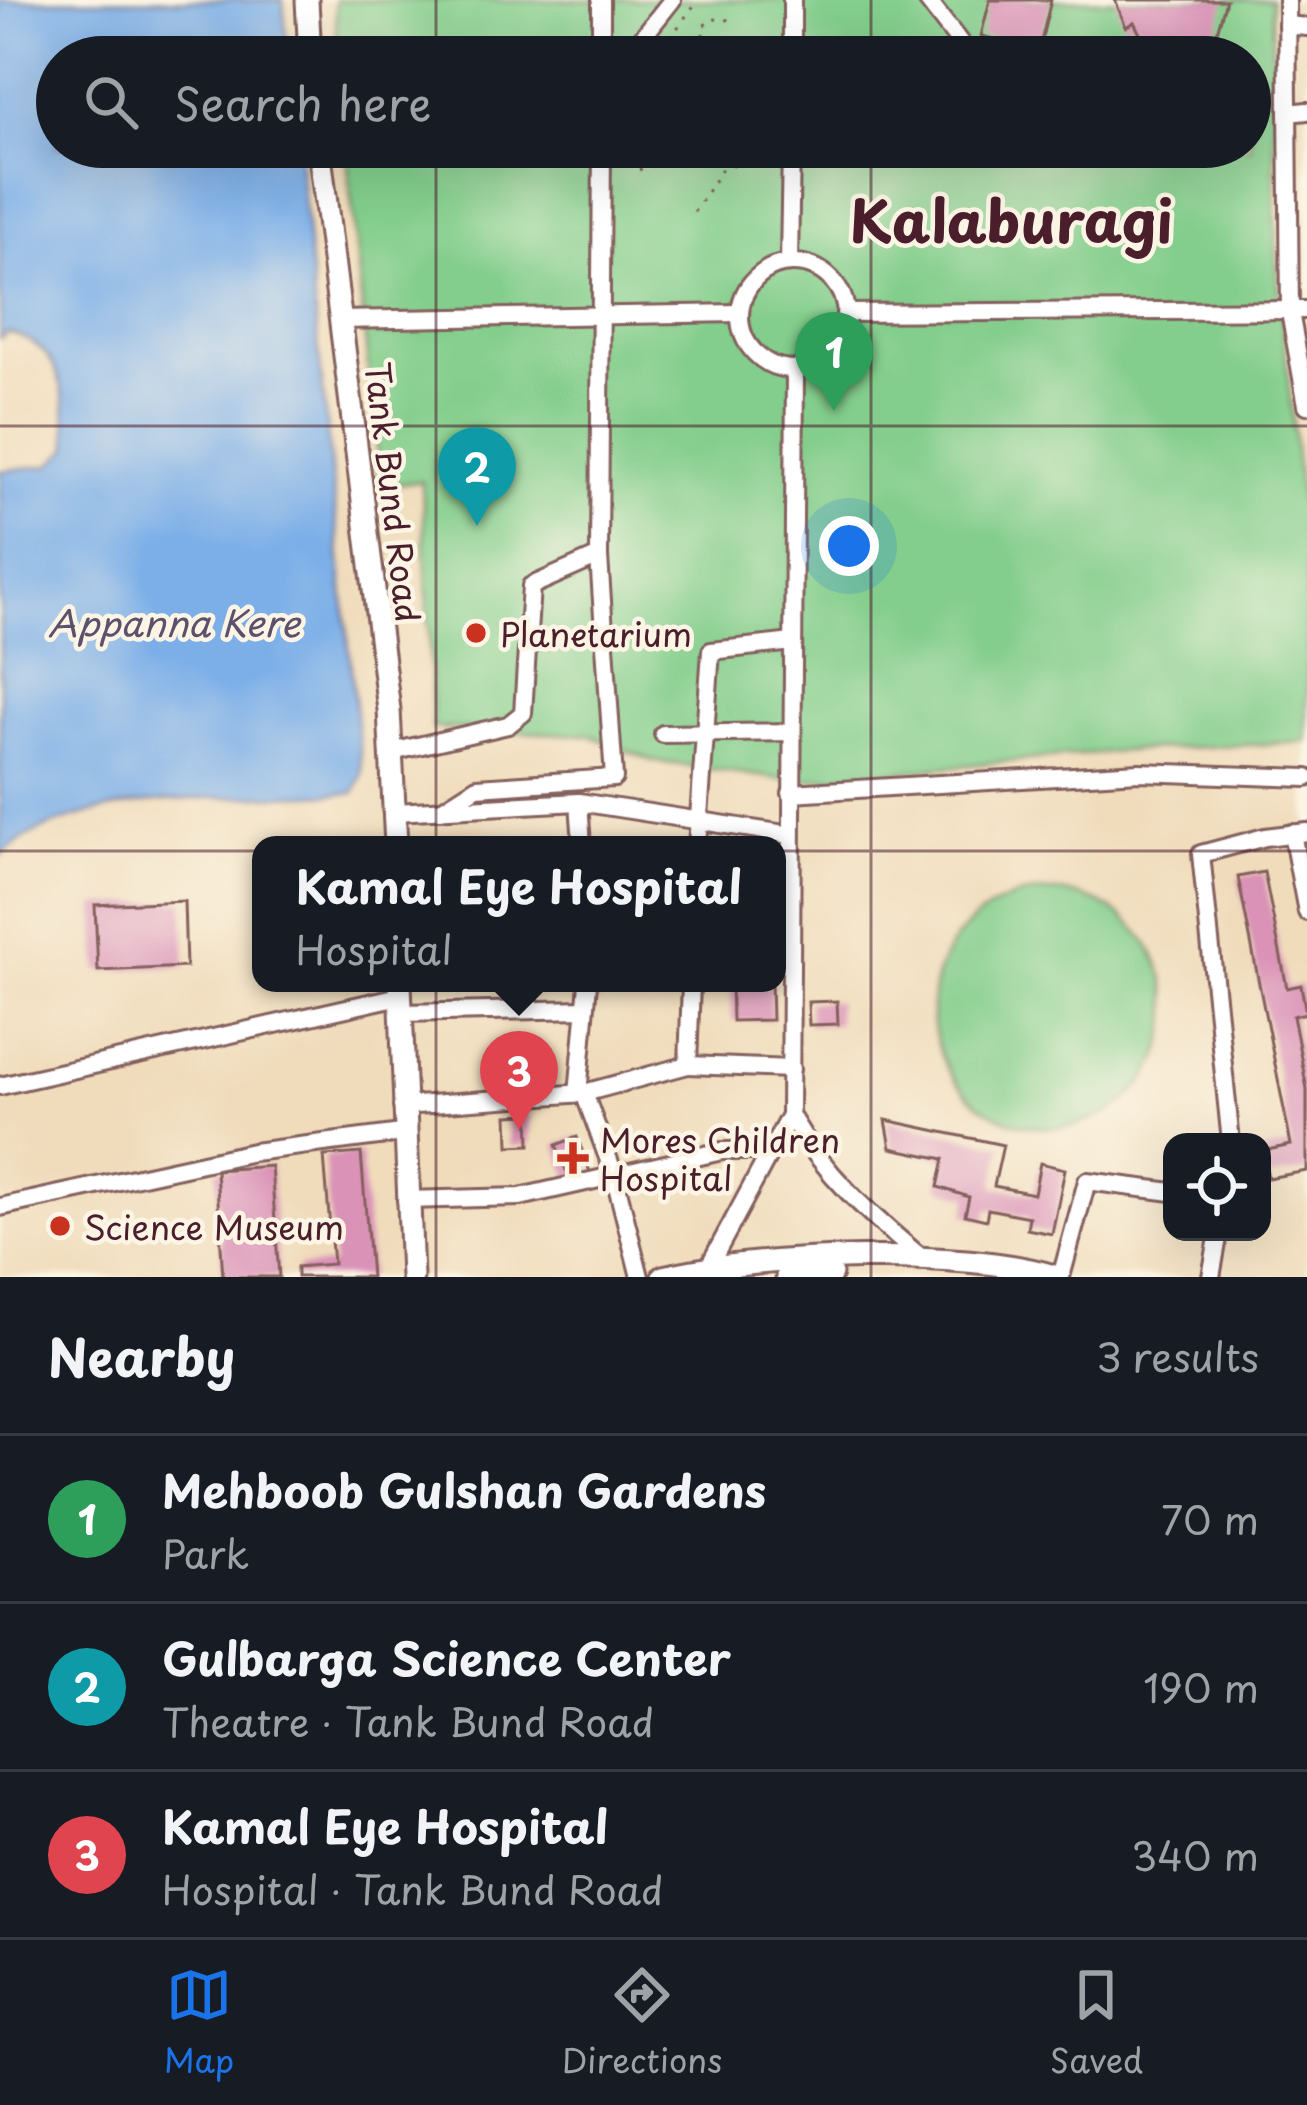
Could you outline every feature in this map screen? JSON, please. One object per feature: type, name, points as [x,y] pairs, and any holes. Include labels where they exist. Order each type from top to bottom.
[{"type":"main road","points":[[308,0],[309,36]]},
{"type":"main road","name":"Tank Bund Road","points":[[321,168],[392,752],[396,836]]},
{"type":"main road","points":[[400,998],[402,1133],[412,1277]]},
{"type":"main road","points":[[663,1277],[754,1261],[926,1261],[1030,1268],[1059,1277]]},
{"type":"main road","points":[[787,1277],[887,1271],[1023,1277]]},
{"type":"street","points":[[601,0],[602,36]]},
{"type":"street","points":[[644,36],[672,0]]},
{"type":"street","points":[[792,0],[792,36]]},
{"type":"street","points":[[927,0],[955,36]]},
{"type":"street","points":[[1287,0],[1298,112],[1298,311],[1307,405]]},
{"type":"street","points":[[1287,25],[1307,28]]},
{"type":"street","points":[[441,810],[477,787],[614,778],[599,557],[602,168]]},
{"type":"street","points":[[790,262],[791,168]]},
{"type":"street","points":[[790,262],[829,276],[843,298],[845,313],[838,345],[818,364],[795,370],[773,366],[755,355],[743,337],[739,313],[746,289],[759,274],[790,262]]},
{"type":"street","points":[[845,313],[1298,311]]},
{"type":"street","points":[[339,320],[739,313]]},
{"type":"street","points":[[786,923],[795,370]]},
{"type":"street","points":[[392,752],[508,725],[523,713],[531,586],[599,557]]},
{"type":"street","points":[[697,836],[712,650],[793,642]]},
{"type":"street","points":[[664,734],[792,731]]},
{"type":"street","points":[[791,793],[1139,772],[1307,778]]},
{"type":"street","points":[[579,802],[581,836]]},
{"type":"street","points":[[395,812],[579,802],[791,835]]},
{"type":"street","points":[[1230,1133],[1201,854],[1300,833],[1307,913]]},
{"type":"street","points":[[587,992],[581,1094],[614,1174],[640,1277]]},
{"type":"street","points":[[688,1065],[691,992]]},
{"type":"street","points":[[786,992],[790,1114],[816,1160],[846,1195],[926,1261]]},
{"type":"street","points":[[0,1086],[400,998],[586,1009]]},
{"type":"street","points":[[402,1106],[581,1094],[688,1065],[790,1069]]},
{"type":"street","points":[[709,1267],[790,1114]]},
{"type":"street","points":[[0,1207],[253,1152],[402,1133]]},
{"type":"street","points":[[406,1200],[520,1197],[722,1151],[769,1151]]},
{"type":"street","points":[[1059,1277],[1087,1180],[1163,1191]]},
{"type":"street","points":[[1210,1277],[1217,1241]]},
{"type":"path","points":[[671,36],[698,0]]},
{"type":"path","points":[[703,36],[702,27],[712,19],[732,20]]},
{"type":"path","points":[[694,212],[722,168]]},
{"type":"green space","points":[[335,0],[1271,0],[1277,268],[1307,565],[1307,742],[1123,751],[795,781],[653,761],[589,735],[433,728],[422,481],[380,487],[348,168],[1271,168],[1271,36],[337,36]]},
{"type":"green space","points":[[1050,892],[1095,901],[1133,927],[1159,965],[1168,1010],[1159,1055],[1133,1093],[1095,1119],[1050,1128],[1005,1119],[967,1093],[941,1055],[932,1010],[941,965],[967,927],[1005,901]]},
{"type":"water","name":"Appanna Kere","points":[[0,0],[283,0],[286,36],[36,36],[36,168],[300,168],[362,774],[354,793],[218,797],[118,807],[32,834],[0,856],[0,471],[50,465],[69,448],[63,393],[52,362],[27,339],[8,332],[0,338]]},
{"type":"building","points":[[990,0],[1051,0],[1042,36],[981,36]]},
{"type":"building","points":[[1115,0],[1226,0],[1216,36],[1141,36],[1134,22],[1126,27]]},
{"type":"building","points":[[1264,872],[1287,988],[1301,985],[1306,1013],[1293,1016],[1307,1089],[1307,1171],[1271,1177],[1271,1149],[1291,1145],[1238,877]]},
{"type":"building","points":[[184,901],[186,967],[98,971],[95,905]]},
{"type":"building","points":[[731,992],[771,992],[772,1020],[732,1021]]},
{"type":"building","points":[[837,1001],[838,1024],[809,1025],[808,1002]]},
{"type":"building","points":[[529,1114],[530,1145],[509,1146],[508,1115]]},
{"type":"building","points":[[886,1120],[1003,1145],[994,1186],[1034,1194],[1040,1163],[1065,1169],[1052,1234],[1027,1229],[1029,1217],[988,1209],[986,1220],[965,1215],[969,1197],[938,1187],[944,1159],[891,1148]]},
{"type":"building","name":"Mores Children Hospital","points":[[577,1137],[590,1172],[570,1180],[556,1145]]},
{"type":"building","points":[[361,1153],[371,1277],[297,1277],[297,1267],[333,1264],[324,1156]]},
{"type":"building","points":[[271,1166],[279,1277],[223,1277],[216,1170]]},
{"type":"place","name":"Mehboob Gulshan Gardens","points":[[834,411]]},
{"type":"place","name":"Gulbarga Science Center","points":[[477,526]]},
{"type":"place","name":"Planetarium","points":[[476,633]]},
{"type":"place","name":"Kamal Eye Hospital","points":[[519,1130]]},
{"type":"place","name":"Mores Children Hospital","points":[[573,1158]]},
{"type":"place","name":"Science Museum","points":[[60,1226]]},
{"type":"district","name":"Kalaburagi","points":[[1011,219]]}]
